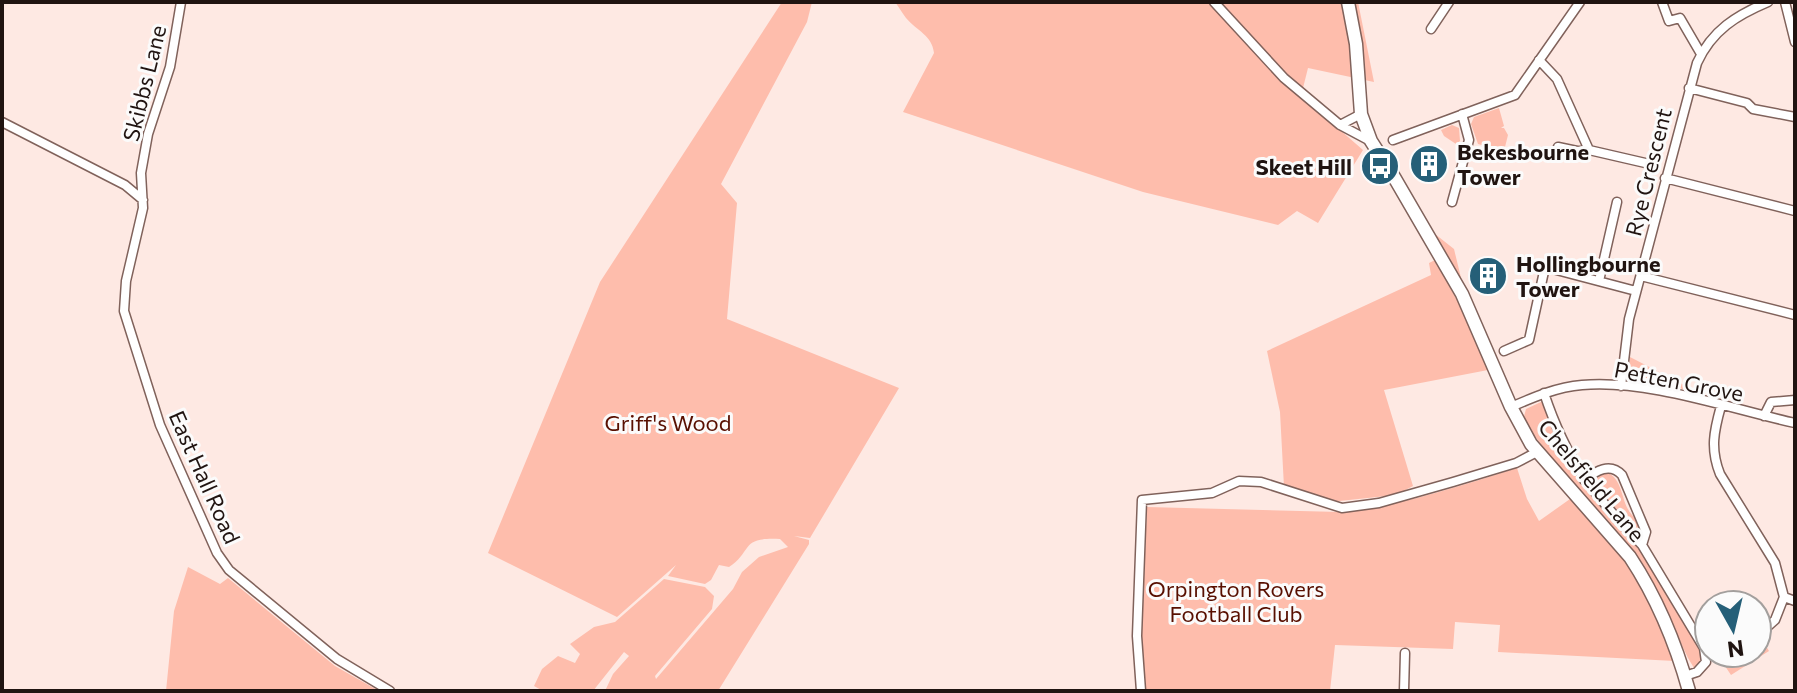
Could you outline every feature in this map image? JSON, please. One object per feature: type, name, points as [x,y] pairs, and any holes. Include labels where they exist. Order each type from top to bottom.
[{"type":"street","name":"Skibbs Lane","points":[[143,201],[141,173],[148,134],[170,67],[181,2]]},
{"type":"street","points":[[1214,2],[1284,78],[1340,125],[1371,141]]},
{"type":"street","name":"Chelsfield Lane","points":[[1348,2],[1356,44],[1361,114],[1371,141],[1462,294],[1511,407],[1537,452],[1630,557],[1643,577],[1663,617],[1689,691]]},
{"type":"street","points":[[1431,29],[1449,2]]},
{"type":"street","points":[[1393,140],[1515,95],[1580,2]]},
{"type":"street","points":[[1662,2],[1669,21],[1680,18],[1701,54]]},
{"type":"street","name":"Rye Crescent","points":[[1621,386],[1625,338],[1636,291],[1689,88],[1701,54],[1728,22],[1768,2]]},
{"type":"street","points":[[1785,2],[1795,42]]},
{"type":"street","points":[[1539,60],[1557,79],[1589,150]]},
{"type":"street","points":[[1689,88],[1747,103],[1753,109],[1795,117]]},
{"type":"street","points":[[1340,125],[1361,114]]},
{"type":"street","points":[[1452,202],[1469,140],[1462,114]]},
{"type":"street","points":[[2,122],[129,187],[143,201]]},
{"type":"street","points":[[1558,147],[1589,150],[1654,165]]},
{"type":"street","name":"Skibbs Lane","points":[[129,187],[141,173]]},
{"type":"street","points":[[1665,178],[1795,211]]},
{"type":"street","name":"East Hall Road","points":[[143,201],[137,241],[126,281],[124,311],[160,425],[217,553],[229,570],[337,659],[390,691]]},
{"type":"street","points":[[1599,281],[1617,202]]},
{"type":"street","points":[[1504,351],[1529,340],[1545,267],[1636,291]]},
{"type":"street","points":[[1641,276],[1795,315]]},
{"type":"street","name":"Petten Grove","points":[[1511,407],[1544,393],[1583,385],[1621,386],[1658,391],[1795,423]]},
{"type":"street","name":"Chelsfield Lane","points":[[1544,393],[1558,433],[1584,480],[1642,545],[1704,648],[1706,662],[1697,672],[1685,676]]},
{"type":"street","points":[[1764,416],[1771,402],[1795,400]]},
{"type":"street","points":[[1721,406],[1714,434],[1714,459],[1720,474],[1775,563],[1784,597],[1773,622]]},
{"type":"street","points":[[1141,691],[1137,636],[1142,500],[1212,493],[1239,481],[1261,482],[1342,508],[1379,503],[1516,463],[1537,452]]},
{"type":"street","name":"Chelsfield Lane","points":[[1584,480],[1606,468],[1617,469],[1646,532],[1642,545]]},
{"type":"street","points":[[1784,597],[1795,601]]},
{"type":"street","points":[[1404,691],[1405,653]]},
{"type":"green space","name":"Griff's Wood","points":[[782,2],[812,2],[807,22],[721,184],[737,203],[727,319],[899,388],[810,538],[794,536],[809,540],[809,544],[718,691],[605,691],[613,674],[629,656],[624,652],[593,691],[543,691],[534,686],[542,669],[558,656],[575,663],[580,654],[570,644],[594,627],[615,622],[664,579],[705,587],[714,596],[712,609],[655,676],[656,679],[733,589],[742,572],[759,557],[788,547],[780,539],[752,542],[729,567],[719,565],[711,580],[705,584],[668,576],[676,565],[617,617],[488,553],[600,282]]},
{"type":"green space","points":[[895,2],[1358,2],[1374,82],[1308,68],[1301,96],[1363,150],[1318,223],[1297,211],[1278,225],[1143,192],[903,112],[934,53],[927,37],[906,18]]},
{"type":"green space","points":[[1499,108],[1504,126],[1501,128],[1508,135],[1504,151],[1478,144],[1471,124],[1474,117]]},
{"type":"green space","points":[[1452,125],[1459,128],[1460,141],[1456,144],[1441,130]]},
{"type":"green space","points":[[1435,234],[1454,249],[1463,286],[1432,237]]},
{"type":"green space","points":[[1435,260],[1470,324],[1488,370],[1384,390],[1413,486],[1396,495],[1330,502],[1284,487],[1280,412],[1267,351],[1431,275],[1429,263]]},
{"type":"green space","points":[[1630,357],[1692,389],[1692,391],[1631,378]]},
{"type":"green space","points":[[1543,401],[1553,432],[1570,467],[1639,548],[1693,634],[1693,666],[1646,570],[1545,450],[1523,420],[1526,409]]},
{"type":"green space","name":"Orpington Rovers Football Club","points":[[1517,468],[1527,499],[1539,521],[1570,499],[1631,566],[1649,598],[1675,661],[1498,652],[1500,625],[1455,622],[1453,649],[1335,645],[1330,691],[1143,691],[1141,640],[1147,507],[1340,512],[1408,500]]},
{"type":"green space","points":[[1604,471],[1616,480],[1627,508],[1638,520],[1641,526],[1635,531],[1591,481],[1592,476]]},
{"type":"green space","points":[[188,567],[220,584],[228,578],[335,666],[379,691],[166,691],[174,611]]},
{"type":"green space","points":[[1727,669],[1740,669],[1731,675]]},
{"type":"place","name":"Bekesbourne Tower","points":[[1429,164]]},
{"type":"place","name":"Skeet Hill","points":[[1380,166]]},
{"type":"place","name":"Hollingbourne Tower","points":[[1488,276]]}]
